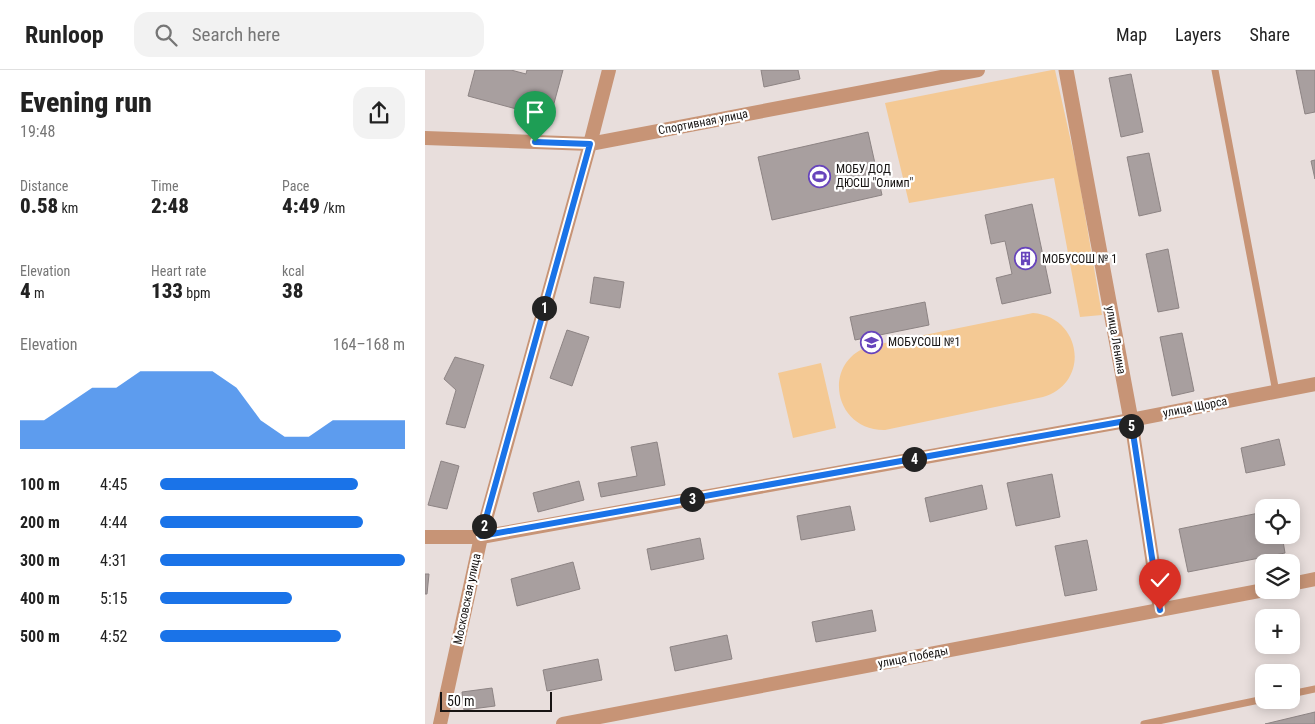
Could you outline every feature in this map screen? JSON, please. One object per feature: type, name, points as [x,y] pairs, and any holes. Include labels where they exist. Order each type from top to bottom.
[{"type":"street","name":"Московская улица","points":[[440,724],[481,536],[609,70]]},
{"type":"street","name":"Спортивная улица","points":[[425,138],[590,144],[978,70]]},
{"type":"street","name":"улица Ленина","points":[[1066,70],[1131,420],[1160,610]]},
{"type":"street","name":"улица Щорса","points":[[425,537],[481,536],[1131,420],[1315,384]]},
{"type":"street","points":[[1300,582],[1315,579]]},
{"type":"street","name":"улица Победы","points":[[563,724],[1255,592]]},
{"type":"lane","points":[[1215,70],[1276,392]]},
{"type":"lane","points":[[1300,692],[1315,689]]},
{"type":"lane","points":[[1144,724],[1255,702]]},
{"type":"shaded area","points":[[1055,70],[1078,173],[1102,315],[1080,317],[1054,178],[909,203],[885,103]]},
{"type":"shaded area","points":[[1033,313],[1049,317],[1062,326],[1070,338],[1074,351],[1074,365],[1069,379],[1058,390],[1043,397],[885,430],[867,427],[854,419],[844,408],[840,394],[840,379],[844,366],[854,354],[870,346]]},
{"type":"shaded area","points":[[821,363],[836,428],[793,438],[778,373]]},
{"type":"building","points":[[475,70],[511,70],[526,74],[527,70],[563,70],[550,118],[468,96]]},
{"type":"building","points":[[761,70],[798,70],[800,79],[764,87]]},
{"type":"building","points":[[1296,70],[1315,70],[1315,112],[1305,114]]},
{"type":"building","points":[[1131,74],[1143,132],[1121,137],[1109,78]]},
{"type":"building","name":"МОБУ ДОД ДЮСШ \"Олимп\"","points":[[868,132],[882,195],[772,220],[758,157]]},
{"type":"building","points":[[1149,153],[1161,211],[1139,216],[1127,157]]},
{"type":"building","points":[[1315,160],[1315,179],[1311,161]]},
{"type":"building","name":"МОБУСОШ № 1","points":[[1032,204],[1051,293],[1002,304],[996,278],[1012,274],[1005,241],[991,244],[985,215]]},
{"type":"building","points":[[1168,249],[1179,308],[1158,312],[1146,254]]},
{"type":"building","points":[[594,277],[624,282],[620,308],[590,303]]},
{"type":"building","points":[[925,302],[929,325],[855,340],[850,317]]},
{"type":"building","points":[[567,330],[589,337],[572,386],[550,378]]},
{"type":"building","points":[[1182,333],[1194,391],[1172,396],[1160,337]]},
{"type":"building","points":[[455,357],[484,365],[465,428],[446,424],[456,390],[444,379]]},
{"type":"building","points":[[1279,439],[1285,465],[1246,473],[1241,448]]},
{"type":"building","points":[[657,442],[665,485],[601,497],[598,483],[637,476],[631,447]]},
{"type":"building","points":[[441,461],[459,466],[447,509],[428,505]]},
{"type":"building","points":[[1052,474],[1060,517],[1016,526],[1007,483]]},
{"type":"building","points":[[579,481],[584,500],[538,512],[533,493]]},
{"type":"building","points":[[982,485],[987,509],[930,522],[925,498]]},
{"type":"building","points":[[850,506],[855,530],[801,540],[797,516]]},
{"type":"building","points":[[1255,514],[1255,544],[1284,544],[1285,553],[1255,554],[1255,559],[1188,572],[1179,529]]},
{"type":"building","points":[[700,538],[704,559],[651,570],[647,549]]},
{"type":"building","points":[[1087,540],[1097,590],[1065,596],[1055,546]]},
{"type":"building","points":[[573,562],[580,589],[517,606],[511,579]]},
{"type":"building","points":[[425,574],[429,574],[427,594],[425,594]]},
{"type":"building","points":[[872,610],[876,631],[816,642],[812,622]]},
{"type":"building","points":[[727,635],[732,659],[675,671],[670,647]]},
{"type":"building","points":[[598,659],[602,680],[547,691],[543,670]]},
{"type":"building","points":[[492,688],[495,706],[464,710],[462,692]]},
{"type":"building","points":[[1315,712],[1315,724],[1265,724]]},
{"type":"place","name":"МОБУ ДОД ДЮСШ \"Олимп\"","points":[[820,176]]},
{"type":"place","name":"МОБУСОШ № 1","points":[[1026,259]]},
{"type":"place","name":"МОБУСОШ №1","points":[[872,342]]},
{"type":"route","points":[[535,142],[590,144],[481,536],[1131,420],[1160,610]]}]
